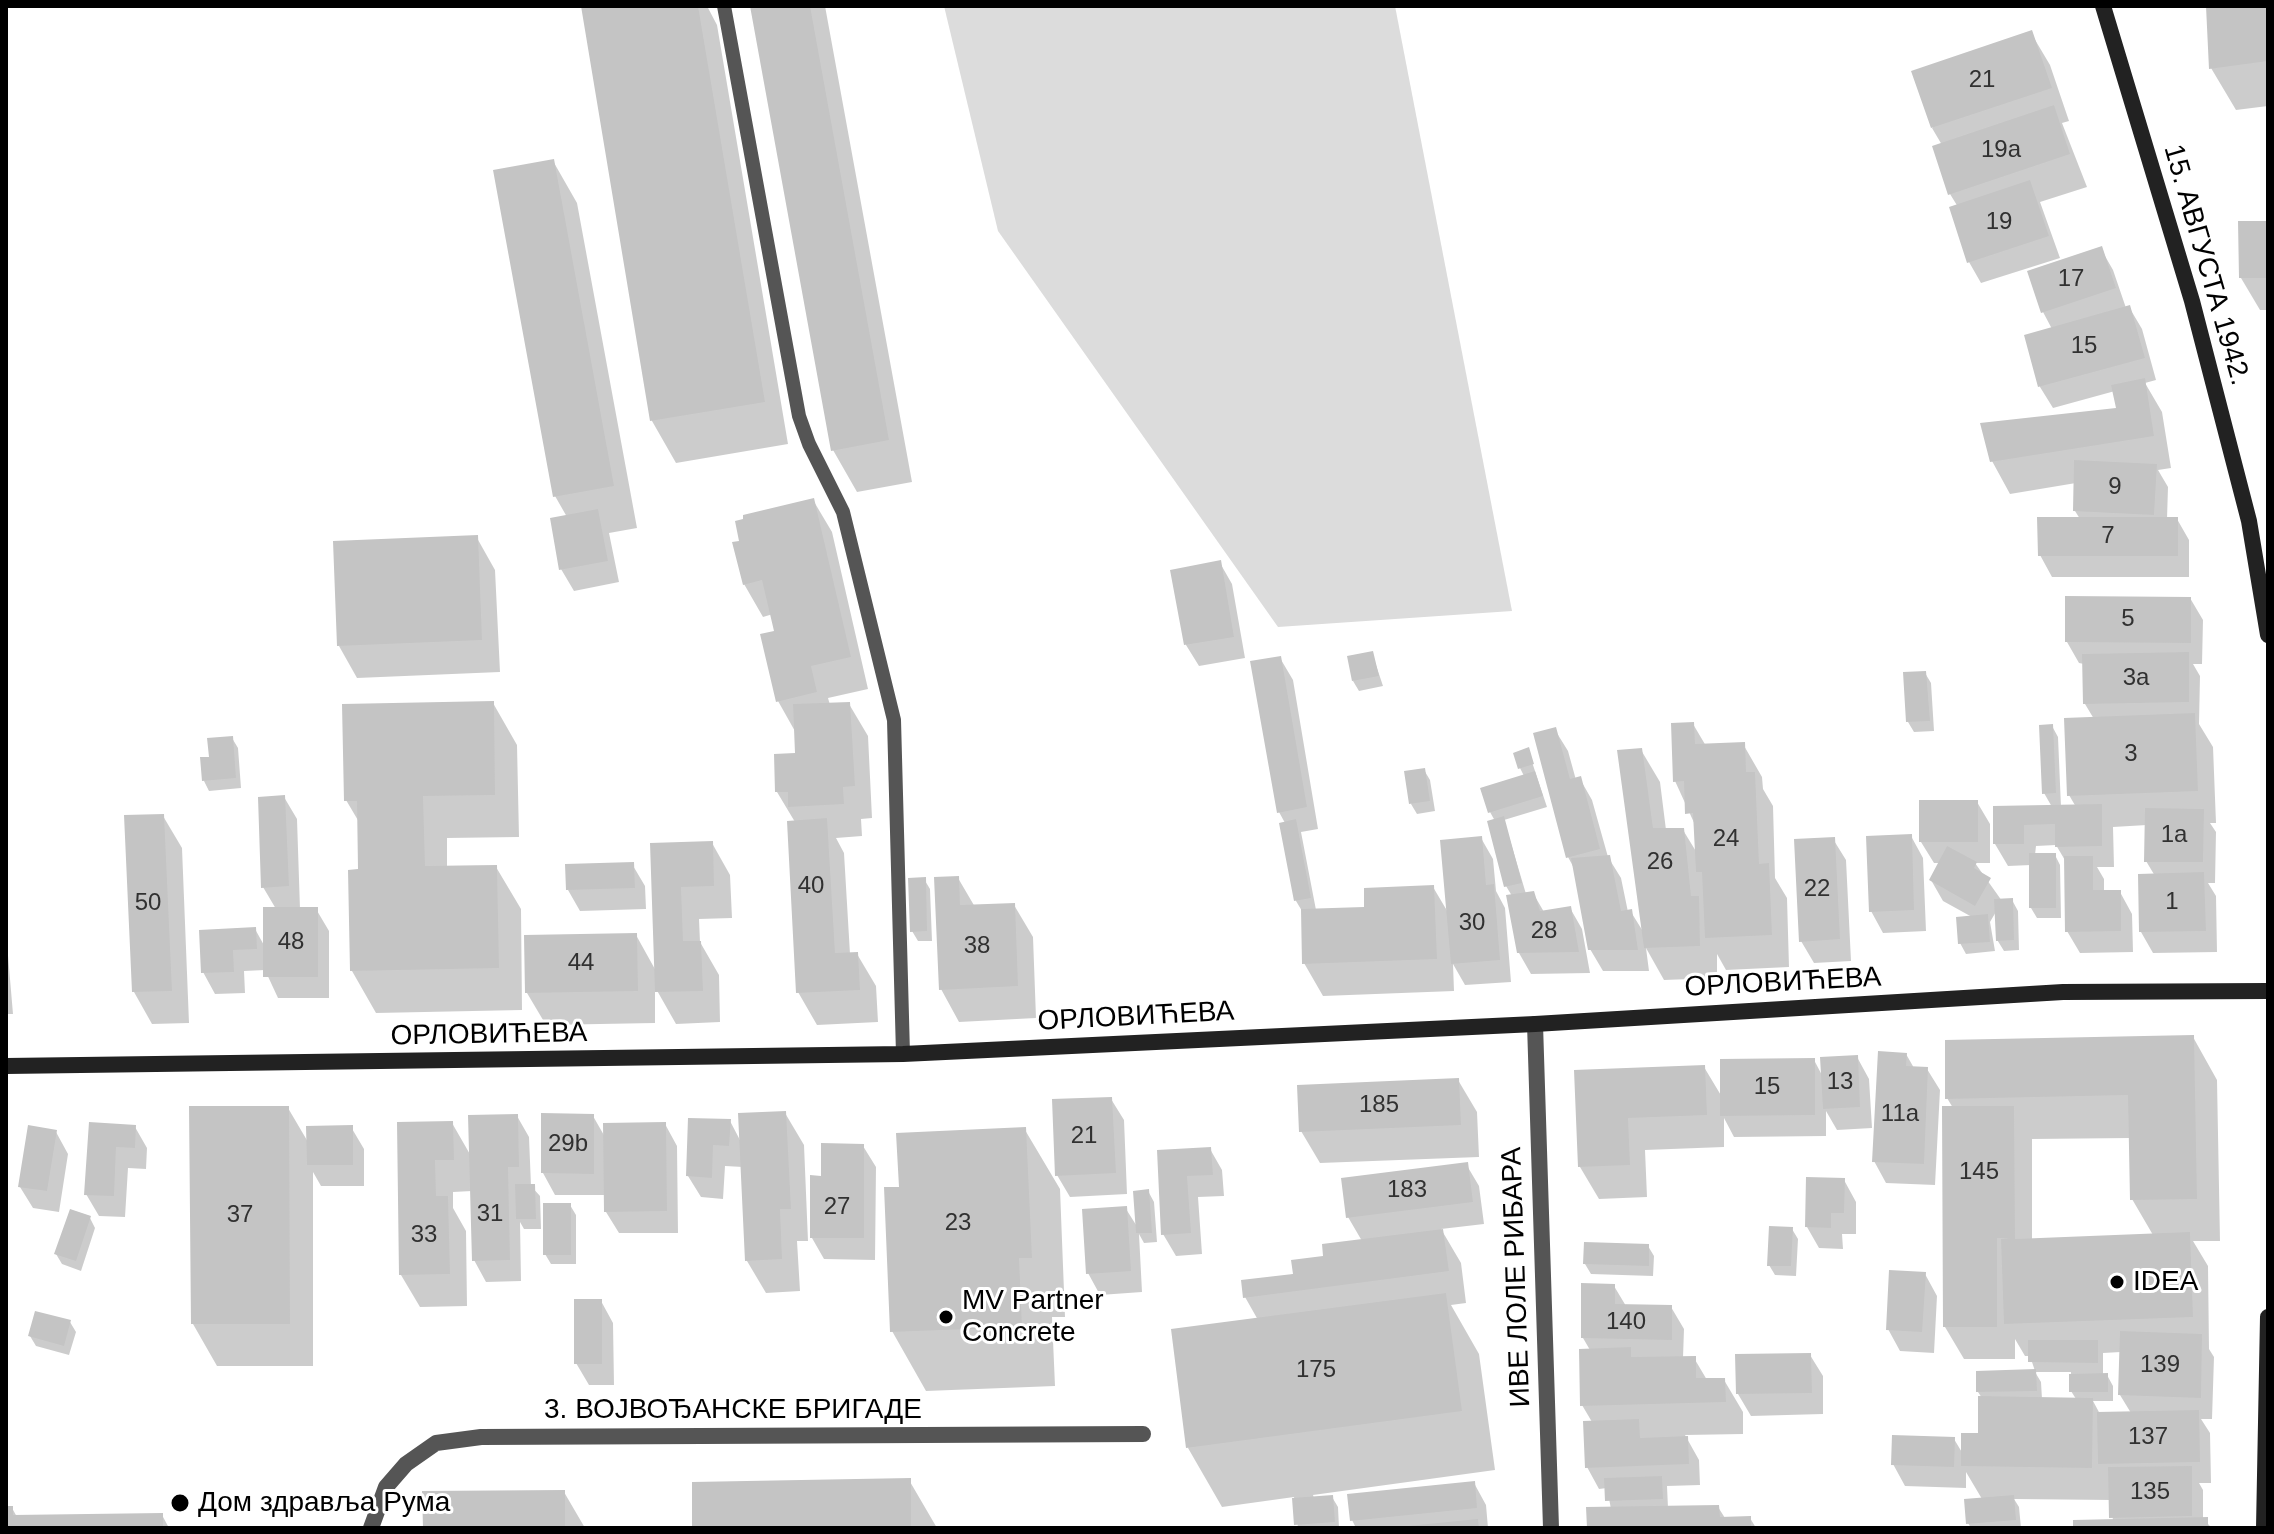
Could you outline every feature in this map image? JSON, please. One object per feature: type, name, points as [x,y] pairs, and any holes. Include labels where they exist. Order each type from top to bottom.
[{"type":"street","name":"15. АВГУСТА 1942.","points":[[2103,6],[2192,301],[2249,521],[2268,635]]},
{"type":"street","name":"ОРЛОВИЋЕВА","points":[[6,1066],[903,1054],[1535,1024],[2063,992],[2268,991]]},
{"type":"street","name":"ИВЕ ЛОЛЕ РИБАРА","points":[[1535,1024],[1551,1528]]},
{"type":"street","points":[[2264,1528],[2268,1317]]},
{"type":"street","name":"3. ВОЈВОЂАНСКЕ БРИГАДЕ","points":[[371,1528],[386,1487],[406,1464],[436,1443],[481,1437],[1143,1434]]},
{"type":"lane","points":[[724,6],[799,416],[809,444],[843,512],[894,720],[903,1054]]},
{"type":"shaded area","points":[[944,6],[1395,6],[1512,611],[1278,627],[998,231]]},
{"type":"building","points":[[581,6],[698,6],[765,402],[650,421]]},
{"type":"building","points":[[750,6],[810,6],[889,440],[831,451]]},
{"type":"building","points":[[2206,6],[2268,6],[2268,61],[2209,69]]},
{"type":"building","points":[[2032,30],[2052,88],[1931,128],[1911,71]]},
{"type":"building","points":[[2054,105],[2070,154],[1948,195],[1932,146]]},
{"type":"building","points":[[554,159],[614,486],[553,497],[493,170]]},
{"type":"building","points":[[2030,180],[2049,236],[1967,263],[1949,207]]},
{"type":"building","points":[[2238,221],[2268,221],[2268,278],[2239,278]]},
{"type":"building","points":[[2102,246],[2116,288],[2041,313],[2027,271]]},
{"type":"building","points":[[2130,305],[2145,358],[2038,387],[2024,335]]},
{"type":"building","points":[[2145,378],[2154,436],[1990,462],[1980,423],[2116,408],[2111,385]]},
{"type":"building","points":[[2074,460],[2157,464],[2154,515],[2073,511]]},
{"type":"building","points":[[814,498],[851,657],[811,666],[817,692],[776,702],[760,634],[774,631],[762,580],[743,585],[732,542],[739,541],[735,521],[743,519],[743,515]]},
{"type":"building","points":[[598,509],[608,561],[559,570],[550,518]]},
{"type":"building","points":[[2037,517],[2178,517],[2178,556],[2038,556]]},
{"type":"building","points":[[478,535],[482,640],[337,646],[333,541]]},
{"type":"building","points":[[1221,560],[1234,637],[1184,645],[1170,570]]},
{"type":"building","points":[[2065,596],[2191,597],[2191,643],[2065,642]]},
{"type":"building","points":[[1373,651],[1379,676],[1352,681],[1347,656]]},
{"type":"building","points":[[2189,652],[2189,702],[2083,704],[2082,654]]},
{"type":"building","points":[[1281,656],[1307,807],[1277,813],[1250,661]]},
{"type":"building","points":[[1926,671],[1930,721],[1906,722],[1903,672]]},
{"type":"building","points":[[494,701],[495,795],[423,796],[425,866],[497,865],[499,968],[350,971],[348,870],[358,869],[357,801],[344,801],[342,704]]},
{"type":"building","points":[[850,702],[855,786],[843,787],[844,804],[788,807],[788,792],[775,792],[774,754],[795,753],[793,704]]},
{"type":"building","points":[[2195,713],[2198,791],[2067,796],[2064,718]]},
{"type":"building","points":[[1694,722],[1695,744],[1745,742],[1746,772],[1755,772],[1759,864],[1769,863],[1772,935],[1705,938],[1702,872],[1696,872],[1693,813],[1685,814],[1684,781],[1673,782],[1671,723]]},
{"type":"building","points":[[2053,724],[2056,793],[2042,794],[2039,725]]},
{"type":"building","points":[[1556,727],[1570,779],[1581,776],[1600,849],[1566,858],[1533,733]]},
{"type":"building","points":[[233,736],[236,778],[202,781],[200,757],[209,757],[207,738]]},
{"type":"building","points":[[1529,747],[1534,764],[1518,769],[1513,753]]},
{"type":"building","points":[[1642,748],[1653,828],[1684,828],[1691,896],[1699,896],[1700,946],[1644,948],[1617,750]]},
{"type":"building","points":[[1425,768],[1430,801],[1409,804],[1404,771]]},
{"type":"building","points":[[1535,771],[1543,796],[1488,813],[1480,788]]},
{"type":"building","points":[[285,795],[289,886],[261,888],[258,797]]},
{"type":"building","points":[[1919,800],[1978,800],[1978,842],[1919,842]]},
{"type":"building","points":[[2102,804],[2102,846],[2055,847],[2055,824],[2024,825],[2024,844],[1993,844],[1993,806]]},
{"type":"building","points":[[2145,808],[2204,809],[2203,862],[2144,862]]},
{"type":"building","points":[[164,814],[172,991],[132,992],[124,815]]},
{"type":"building","points":[[1504,816],[1522,883],[1504,887],[1487,821]]},
{"type":"building","points":[[827,818],[835,953],[858,952],[860,990],[796,993],[787,821]]},
{"type":"building","points":[[1296,819],[1311,898],[1294,901],[1279,823]]},
{"type":"building","points":[[1912,834],[1914,910],[1869,912],[1866,836]]},
{"type":"building","points":[[1482,836],[1486,885],[1494,884],[1500,960],[1451,964],[1440,840]]},
{"type":"building","points":[[1835,837],[1840,939],[1799,942],[1794,839]]},
{"type":"building","points":[[713,841],[714,886],[681,887],[683,941],[701,941],[703,991],[655,992],[650,843]]},
{"type":"building","points":[[1947,846],[1977,862],[1974,868],[1991,878],[1975,906],[1929,880]]},
{"type":"building","points":[[2029,853],[2056,853],[2056,908],[2029,908]]},
{"type":"building","points":[[1610,855],[1621,911],[1632,909],[1638,950],[1588,950],[1571,858]]},
{"type":"building","points":[[2064,856],[2093,856],[2093,890],[2121,890],[2121,931],[2065,932]]},
{"type":"building","points":[[634,862],[635,888],[566,890],[565,864]]},
{"type":"building","points":[[2204,872],[2206,931],[2139,932],[2138,874]]},
{"type":"building","points":[[959,876],[960,905],[1015,903],[1018,986],[939,990],[934,877]]},
{"type":"building","points":[[926,877],[927,931],[910,932],[908,878]]},
{"type":"building","points":[[1434,885],[1437,959],[1302,964],[1301,909],[1364,907],[1364,888]]},
{"type":"building","points":[[1534,891],[1540,911],[1571,906],[1579,952],[1517,953],[1506,895]]},
{"type":"building","points":[[2013,898],[2014,940],[1996,941],[1994,899]]},
{"type":"building","points":[[263,907],[318,907],[318,977],[263,977]]},
{"type":"building","points":[[1988,914],[1990,942],[1958,944],[1956,917]]},
{"type":"building","points":[[256,927],[257,949],[233,950],[234,972],[201,973],[199,930]]},
{"type":"building","points":[[637,933],[638,991],[525,993],[524,935]]},
{"type":"building","points":[[2194,1035],[2197,1199],[2130,1200],[2128,1095],[1945,1099],[1945,1040]]},
{"type":"building","points":[[1878,1051],[1907,1053],[1906,1066],[1928,1067],[1924,1164],[1872,1162]]},
{"type":"building","points":[[1858,1055],[1860,1107],[1823,1109],[1820,1057]]},
{"type":"building","points":[[1815,1058],[1815,1115],[1720,1116],[1720,1059]]},
{"type":"building","points":[[1705,1065],[1707,1115],[1628,1118],[1630,1165],[1578,1167],[1574,1070]]},
{"type":"building","points":[[1459,1078],[1461,1125],[1299,1132],[1297,1085]]},
{"type":"building","points":[[1112,1097],[1116,1173],[1055,1176],[1052,1099]]},
{"type":"building","points":[[189,1106],[289,1106],[290,1324],[191,1324]]},
{"type":"building","points":[[1942,1106],[2014,1106],[2015,1239],[2190,1232],[2193,1317],[2004,1324],[2001,1239],[2010,1238],[1997,1238],[1997,1327],[1943,1327]]},
{"type":"building","points":[[786,1111],[791,1209],[780,1209],[782,1259],[745,1261],[738,1113]]},
{"type":"building","points":[[541,1113],[594,1114],[594,1174],[541,1173]]},
{"type":"building","points":[[518,1114],[519,1167],[508,1167],[510,1260],[472,1261],[468,1115]]},
{"type":"building","points":[[688,1118],[731,1119],[729,1146],[713,1145],[712,1178],[686,1176]]},
{"type":"building","points":[[453,1121],[454,1160],[435,1160],[436,1196],[448,1196],[450,1274],[399,1275],[397,1122]]},
{"type":"building","points":[[89,1122],[136,1125],[135,1148],[116,1147],[114,1196],[84,1195]]},
{"type":"building","points":[[666,1122],[667,1211],[604,1212],[603,1123]]},
{"type":"building","points":[[28,1125],[57,1130],[47,1191],[18,1187]]},
{"type":"building","points":[[353,1125],[353,1165],[307,1165],[306,1126]]},
{"type":"building","points":[[1026,1127],[1032,1258],[1019,1258],[1022,1327],[890,1332],[884,1187],[899,1187],[896,1133]]},
{"type":"building","points":[[821,1143],[864,1144],[864,1238],[810,1238],[810,1175],[821,1176]]},
{"type":"building","points":[[1211,1147],[1213,1175],[1187,1176],[1191,1233],[1161,1235],[1157,1150]]},
{"type":"building","points":[[1468,1162],[1473,1202],[1346,1218],[1341,1178]]},
{"type":"building","points":[[1806,1177],[1845,1178],[1844,1213],[1831,1213],[1831,1228],[1805,1227]]},
{"type":"building","points":[[515,1184],[535,1184],[536,1219],[516,1219]]},
{"type":"building","points":[[1149,1189],[1152,1233],[1136,1233],[1133,1191]]},
{"type":"building","points":[[543,1203],[571,1203],[571,1255],[543,1255]]},
{"type":"building","points":[[1127,1206],[1131,1271],[1086,1274],[1082,1209]]},
{"type":"building","points":[[70,1209],[91,1216],[76,1261],[54,1254]]},
{"type":"building","points":[[1769,1226],[1793,1227],[1791,1266],[1767,1266]]},
{"type":"building","points":[[1443,1229],[1449,1271],[1243,1298],[1241,1280],[1293,1274],[1291,1260],[1323,1256],[1322,1244]]},
{"type":"building","points":[[1584,1242],[1649,1244],[1649,1266],[1583,1264]]},
{"type":"building","points":[[1889,1270],[1926,1272],[1922,1332],[1886,1330]]},
{"type":"building","points":[[1581,1283],[1615,1284],[1615,1304],[1672,1305],[1672,1340],[1581,1338]]},
{"type":"building","points":[[1446,1293],[1462,1411],[1186,1448],[1171,1329]]},
{"type":"building","points":[[574,1299],[602,1299],[602,1364],[574,1364]]},
{"type":"building","points":[[35,1311],[71,1320],[64,1346],[28,1336]]},
{"type":"building","points":[[2120,1331],[2202,1334],[2201,1398],[2118,1395]]},
{"type":"building","points":[[2028,1340],[2098,1340],[2098,1363],[2028,1362]]},
{"type":"building","points":[[1631,1347],[1631,1357],[1696,1356],[1696,1378],[1725,1378],[1726,1402],[1580,1406],[1579,1349]]},
{"type":"building","points":[[1811,1353],[1812,1393],[1736,1394],[1735,1354]]},
{"type":"building","points":[[2036,1369],[2037,1391],[1976,1392],[1976,1371]]},
{"type":"building","points":[[2108,1373],[2108,1392],[2069,1392],[2069,1374]]},
{"type":"building","points":[[1978,1396],[2093,1398],[2092,1468],[1961,1466],[1961,1433],[1978,1433]]},
{"type":"building","points":[[2199,1410],[2200,1462],[2098,1464],[2097,1412]]},
{"type":"building","points":[[1639,1419],[1640,1438],[1688,1436],[1689,1464],[1585,1468],[1583,1421]]},
{"type":"building","points":[[1892,1435],[1955,1437],[1954,1467],[1891,1465]]},
{"type":"building","points":[[2192,1466],[2192,1516],[2109,1518],[2108,1467]]},
{"type":"building","points":[[1662,1476],[1663,1499],[1605,1501],[1604,1478]]},
{"type":"building","points":[[911,1478],[911,1528],[692,1528],[692,1482]]},
{"type":"building","points":[[1475,1481],[1477,1508],[1350,1521],[1347,1494]]},
{"type":"building","points":[[565,1490],[565,1528],[423,1528],[422,1491]]},
{"type":"building","points":[[1333,1495],[1335,1522],[1294,1525],[1292,1498]]},
{"type":"building","points":[[2014,1495],[2016,1520],[1966,1524],[1964,1499]]},
{"type":"building","points":[[1719,1505],[1720,1517],[1751,1516],[1751,1528],[1587,1528],[1586,1507]]},
{"type":"building","points":[[6,1506],[13,1506],[13,1515],[163,1513],[163,1528],[6,1528]]},
{"type":"building","points":[[2208,1517],[2208,1528],[2073,1528],[2073,1520]]},
{"type":"building","points":[[1478,1519],[1479,1528],[1408,1528],[1408,1526]]},
{"type":"place","name":"IDEA","points":[[2117,1282]]},
{"type":"place","name":"MV Partner Concrete","points":[[946,1317]]},
{"type":"place","name":"Дом здравља Рума","points":[[180,1503]]}]
